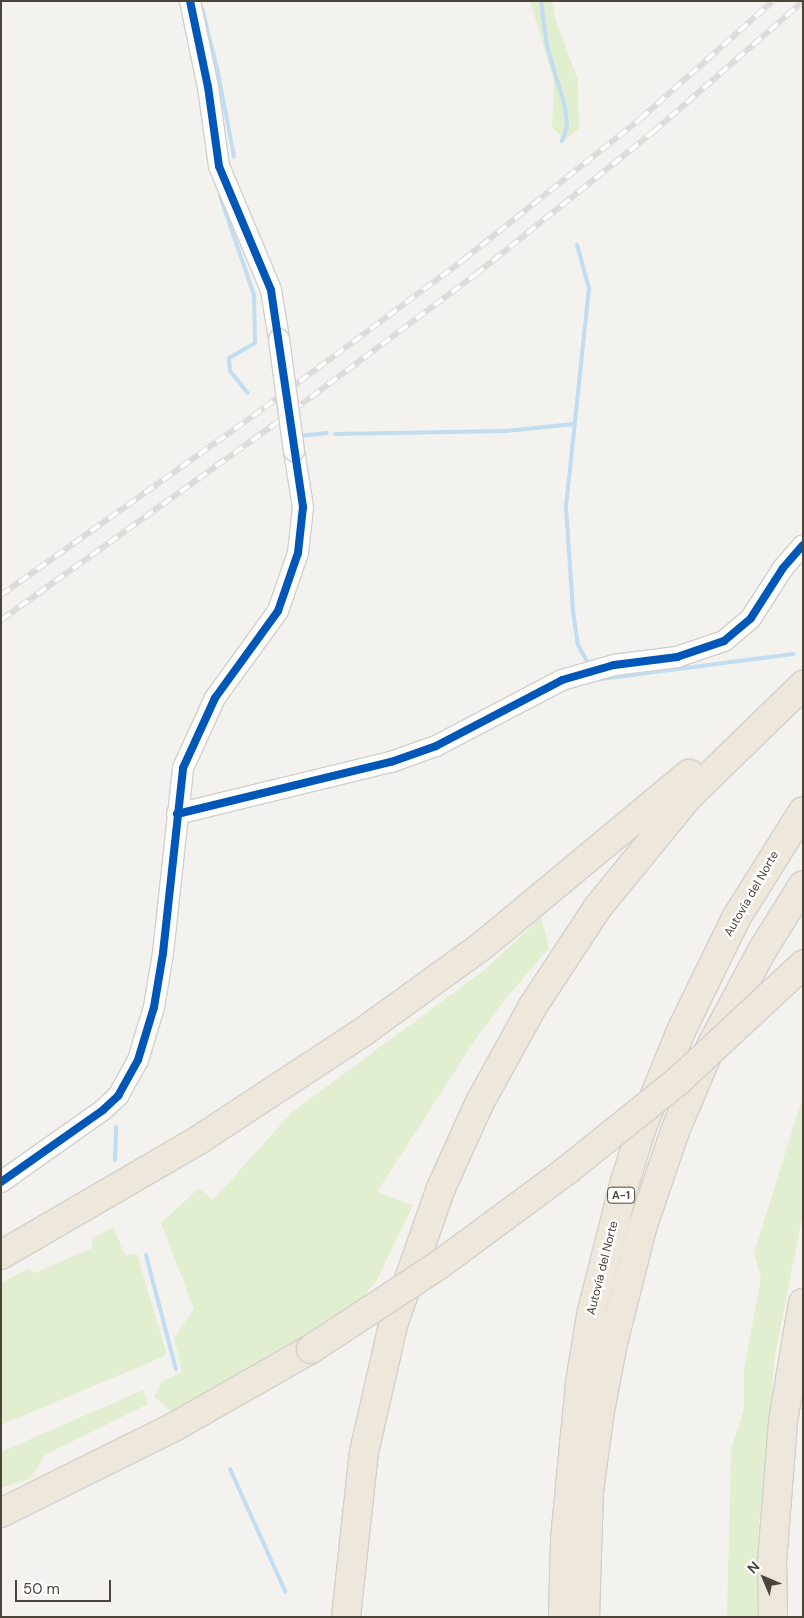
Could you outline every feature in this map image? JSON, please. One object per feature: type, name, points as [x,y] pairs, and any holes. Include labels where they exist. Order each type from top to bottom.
[{"type":"highway","points":[[1,1255],[217,1128],[425,988],[637,820],[803,674]]},
{"type":"highway","points":[[346,1617],[364,1452],[393,1325],[441,1188],[480,1102],[532,1006],[603,900],[688,797],[803,685]]},
{"type":"highway","name":"Autovía del Norte","points":[[563,1617],[565,1539],[580,1382],[591,1315],[624,1185],[642,1127],[685,1022],[736,918],[803,812]]},
{"type":"highway","name":"A-1","points":[[585,1617],[589,1491],[600,1411],[613,1343],[642,1228],[675,1131],[712,1044],[763,949],[803,885]]},
{"type":"highway","points":[[1,1513],[176,1426],[311,1349],[439,1265],[566,1171],[678,1081],[803,965]]},
{"type":"highway","points":[[772,1617],[772,1562],[783,1421],[803,1303]]},
{"type":"street","points":[[1,1182],[103,1110],[118,1096],[138,1060],[160,976],[171,901],[177,814],[184,768],[192,745],[215,698],[278,611],[298,553],[303,506],[271,290],[219,166],[207,78],[190,1]]},
{"type":"street","points":[[177,814],[391,762],[436,746],[562,680],[614,665],[677,657],[724,642],[751,618],[783,568],[803,545]]},
{"type":"green space","points":[[530,1],[552,1],[556,21],[578,80],[579,129],[565,140],[552,127],[554,81]]},
{"type":"green space","points":[[541,917],[549,948],[503,1002],[473,1043],[377,1192],[413,1205],[377,1280],[356,1305],[172,1411],[154,1397],[162,1382],[182,1372],[174,1337],[194,1309],[161,1223],[199,1188],[213,1200],[291,1113],[487,968]]},
{"type":"green space","points":[[803,1096],[803,1213],[775,1356],[758,1537],[759,1617],[727,1617],[731,1449],[744,1409],[744,1368],[761,1279],[754,1253]]},
{"type":"green space","points":[[113,1227],[125,1255],[137,1254],[167,1355],[1,1425],[1,1283],[27,1269],[35,1273],[92,1248],[93,1238]]},
{"type":"green space","points":[[143,1390],[148,1404],[45,1455],[30,1479],[1,1488],[1,1452]]},
{"type":"waterway","points":[[541,1],[547,46],[565,107],[567,127],[562,141]]},
{"type":"waterway","points":[[202,8],[217,68],[234,156]]},
{"type":"waterway","points":[[220,196],[254,295],[255,343],[229,358],[230,371],[248,393]]},
{"type":"waterway","points":[[577,245],[589,288],[566,508],[573,611],[578,645],[589,665]]},
{"type":"waterway","points":[[335,434],[506,431],[574,424]]},
{"type":"waterway","points":[[299,436],[327,433]]},
{"type":"waterway","points":[[601,679],[793,654]]},
{"type":"waterway","points":[[115,1160],[116,1127]]},
{"type":"waterway","points":[[146,1255],[176,1369]]},
{"type":"waterway","points":[[230,1469],[285,1591]]},
{"type":"railway","points":[[1,595],[264,408],[463,260],[640,119],[773,1]]},
{"type":"railway","points":[[1,620],[275,424],[475,275],[653,132],[803,1]]},
{"type":"cycle path","points":[[1,1182],[103,1110],[118,1096],[138,1060],[154,1007],[163,953],[183,768],[215,698],[278,611],[298,553],[303,507],[271,290],[219,166],[208,87],[190,1]]},
{"type":"cycle path","points":[[177,814],[391,762],[436,746],[562,680],[614,665],[677,657],[724,641],[751,618],[783,568],[803,545]]}]
